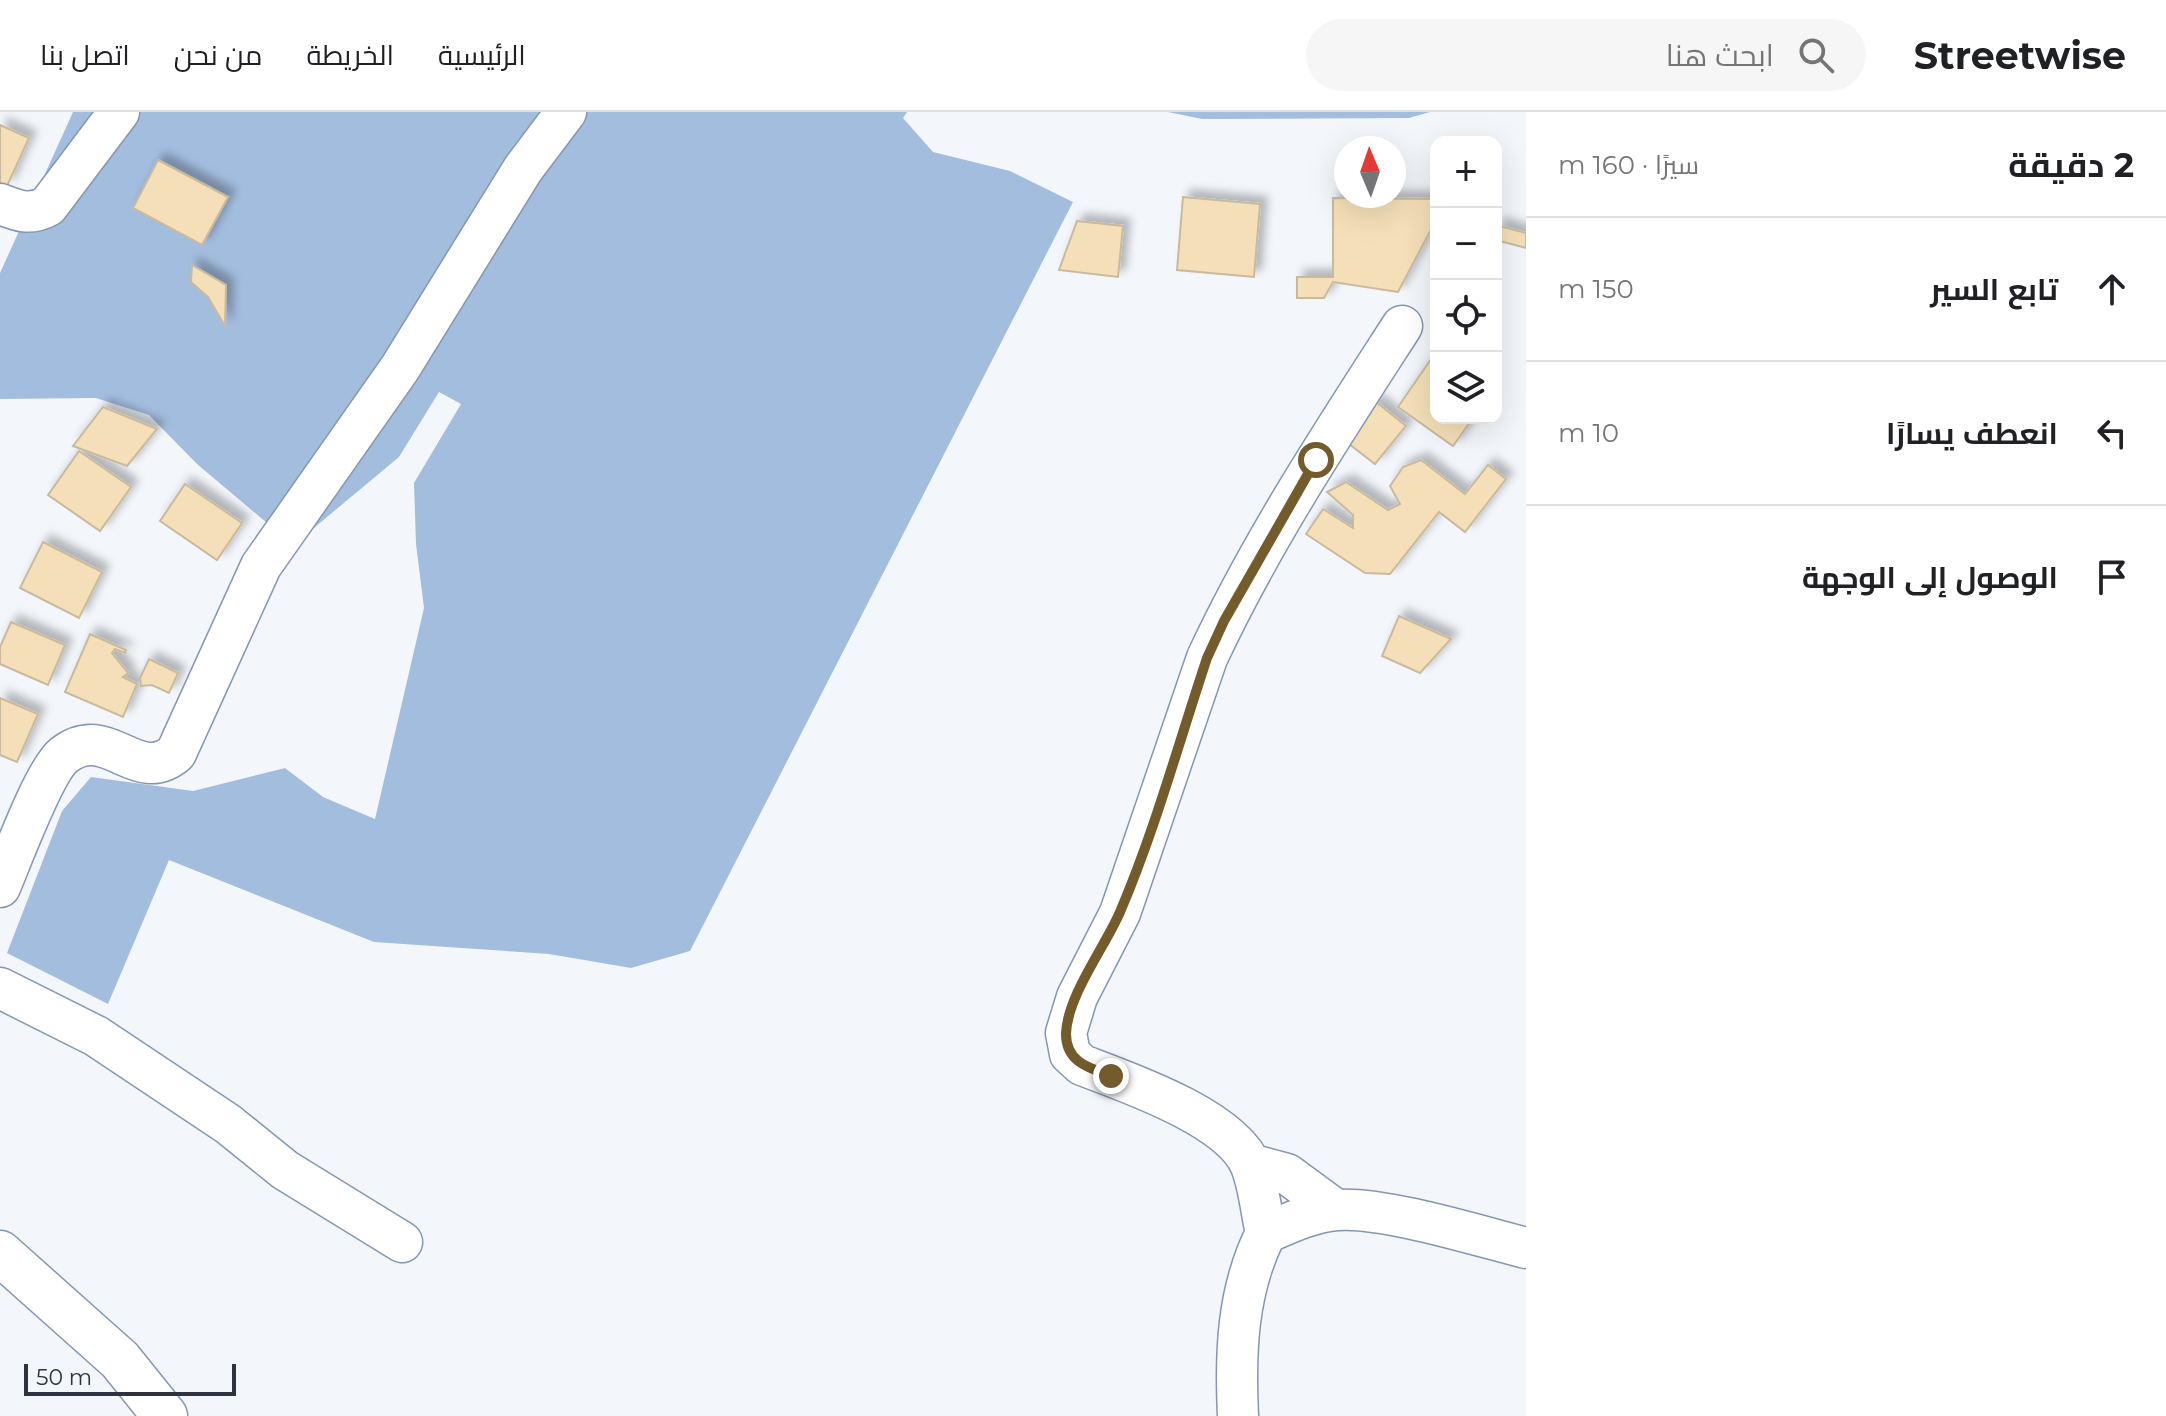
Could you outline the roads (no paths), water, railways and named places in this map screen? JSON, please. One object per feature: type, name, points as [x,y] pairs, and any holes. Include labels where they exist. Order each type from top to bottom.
[{"type":"main road","points":[[0,1253],[120,1360],[165,1416]]},
{"type":"street","points":[[0,204],[24,212],[37,212],[48,206],[119,112]]},
{"type":"street","points":[[0,887],[47,782],[62,756],[82,745],[102,745],[146,765],[164,764],[176,753],[261,566],[400,368],[523,169],[566,112]]},
{"type":"street","points":[[1266,1233],[1250,1164],[1228,1139],[1192,1111],[1082,1065],[1070,1054],[1066,1033],[1077,997],[1120,913],[1207,658],[1224,621],[1316,460],[1402,326]]},
{"type":"street","points":[[0,988],[96,1036],[198,1103],[285,1170],[402,1242]]},
{"type":"street","points":[[1250,1164],[1287,1174],[1336,1210]]},
{"type":"street","points":[[1238,1416],[1239,1321],[1249,1266],[1266,1233],[1301,1218],[1336,1210],[1365,1210],[1526,1248]]}]
